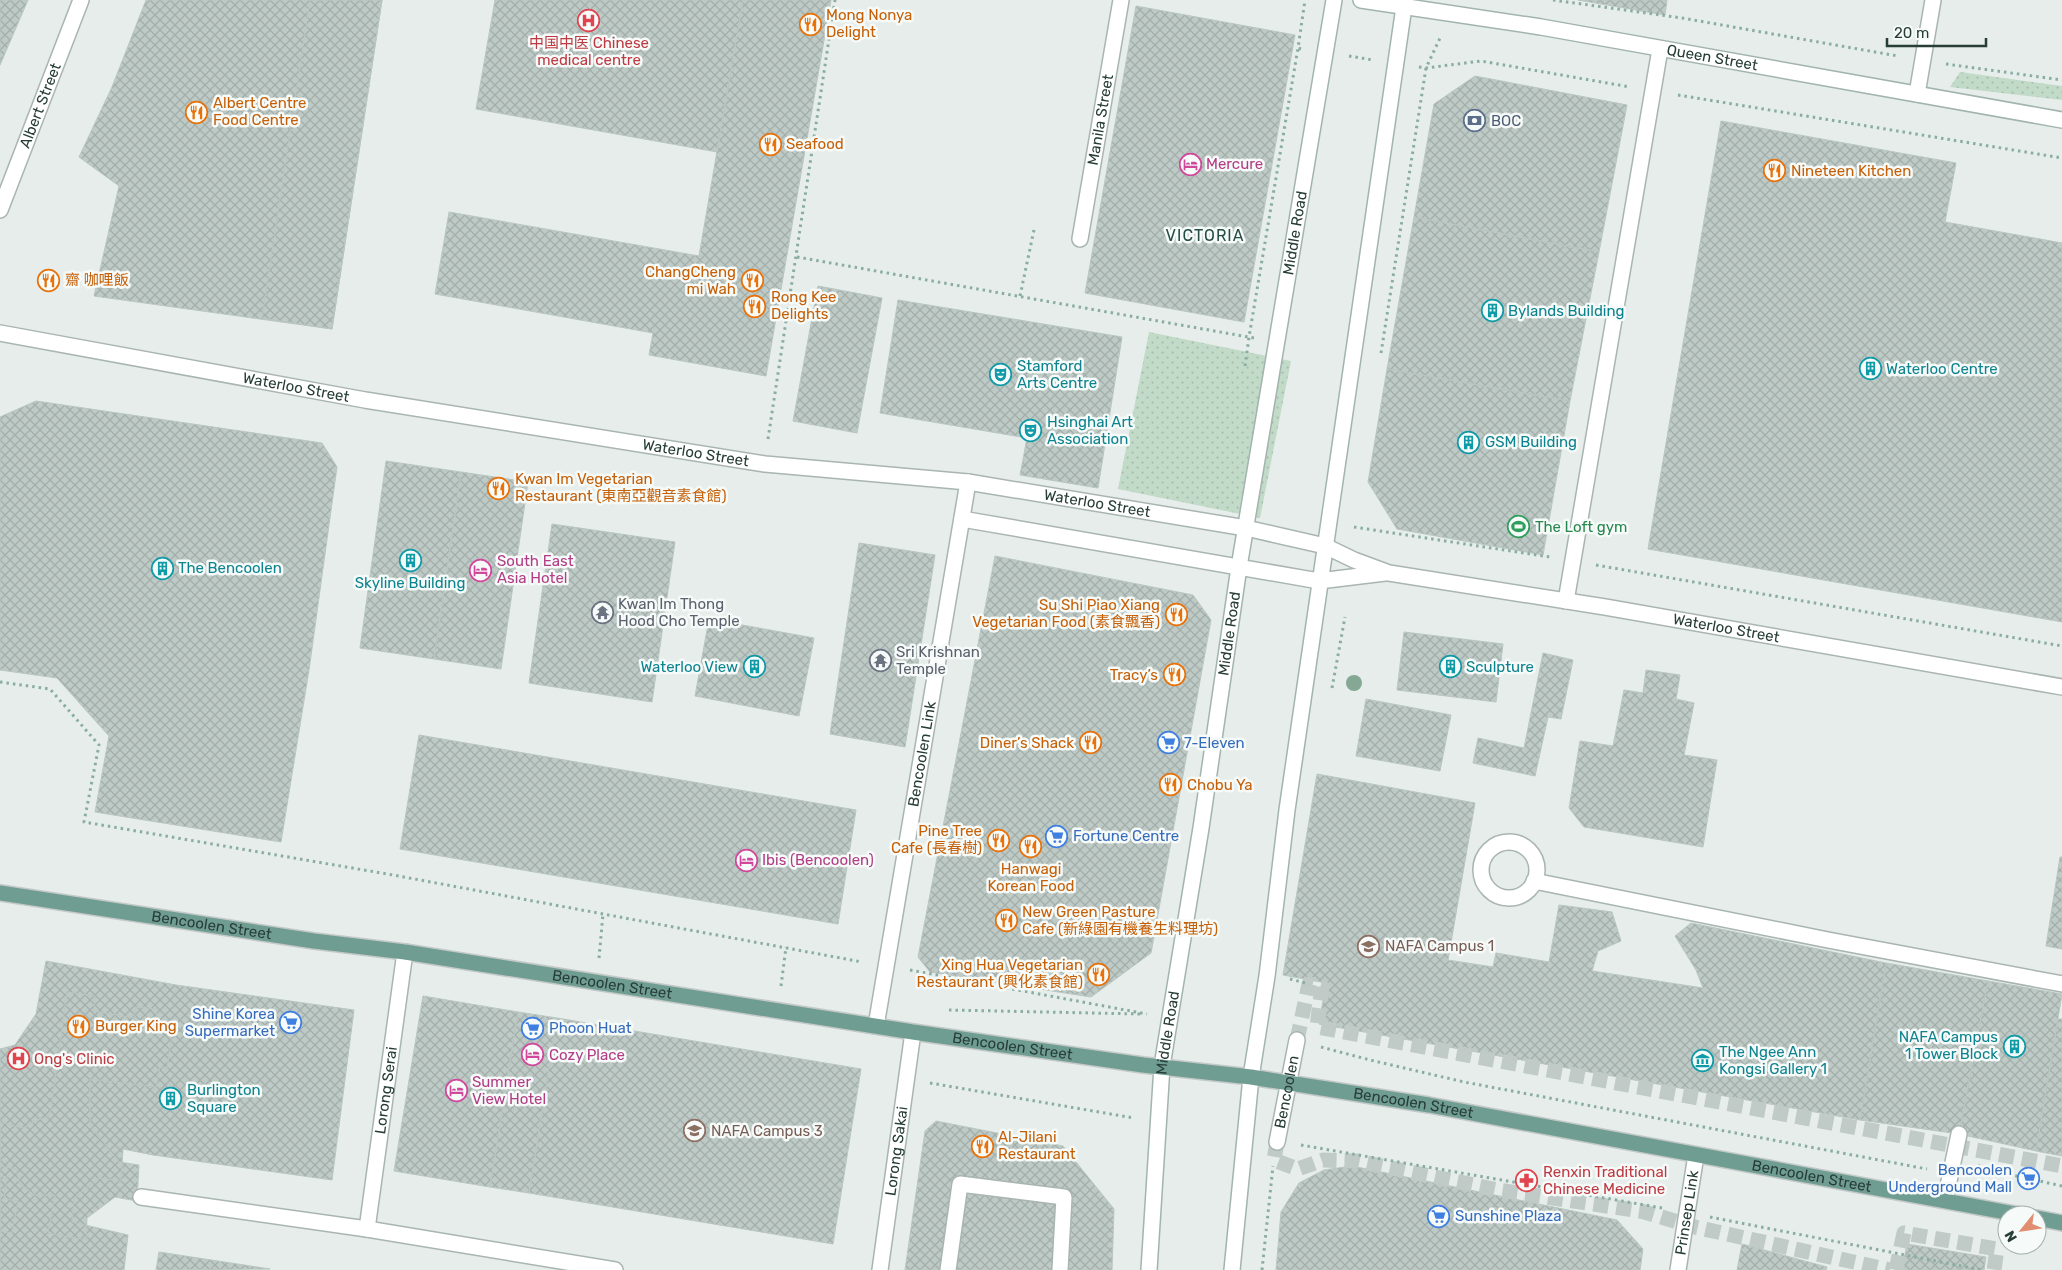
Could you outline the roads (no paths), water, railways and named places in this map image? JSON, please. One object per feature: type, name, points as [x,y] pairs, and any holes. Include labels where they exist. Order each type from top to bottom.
[{"type":"main road","name":"Bencoolen Street","points":[[0,892],[405,952],[914,1032],[1143,1065],[1251,1077],[1429,1105],[1997,1210]]},
{"type":"main road","points":[[2047,1220],[2062,1223]]},
{"type":"street","name":"Albert Street","points":[[0,210],[81,0]]},
{"type":"street","name":"Manila Street","points":[[1080,239],[1121,0]]},
{"type":"street","name":"Middle Road","points":[[1149,1270],[1162,1066],[1199,837],[1239,566],[1334,0]]},
{"type":"street","name":"Queen Street","points":[[1361,0],[1404,4],[1540,27],[2062,120]]},
{"type":"street","points":[[1917,94],[1933,0]]},
{"type":"street","points":[[1232,1270],[1251,1077],[1267,976],[1287,810],[1404,4]]},
{"type":"street","points":[[1566,601],[1660,48]]},
{"type":"street","name":"Waterloo Street","points":[[0,333],[365,400],[765,464],[968,482],[1246,528],[1325,546],[1354,560],[1389,573],[1566,601],[2062,687]]},
{"type":"street","name":"Bencoolen Link","points":[[876,1026],[968,482]]},
{"type":"street","name":"Waterloo Street","points":[[962,519],[1319,581],[1389,573]]},
{"type":"street","points":[[1534,881],[1827,946],[1990,976],[2062,984]]},
{"type":"street","name":"Lorong Serai","points":[[367,1229],[405,952]]},
{"type":"street","name":"Lorong Sakai","points":[[880,1270],[914,1032]]},
{"type":"street","name":"Bencoolen","points":[[1277,1142],[1297,1040]]},
{"type":"street","points":[[1945,1200],[1959,1134]]},
{"type":"street","name":"Prinsep Link","points":[[1678,1270],[1696,1156]]},
{"type":"street","points":[[948,1270],[960,1184],[1064,1197],[1060,1270]]},
{"type":"street","points":[[141,1197],[367,1229],[615,1270]]},
{"type":"tunnel","points":[[1297,1040],[1309,984],[1322,987],[1317,1027],[2062,1166]]},
{"type":"tunnel","points":[[1277,1142],[1274,1160],[1298,1169],[1323,1160],[1357,1161],[1498,1190],[1641,1211],[1695,1227],[1890,1270]]},
{"type":"tunnel","points":[[1896,1270],[1904,1233],[1997,1249],[1994,1270]]},
{"type":"place","name":"中国中医 Chinese medical centre","points":[[589,20]]},
{"type":"place","name":"Mong Nonya Delight","points":[[810,24]]},
{"type":"place","name":"Albert Centre Food Centre","points":[[197,112]]},
{"type":"place","name":"BOC","points":[[1475,121]]},
{"type":"place","name":"Seafood","points":[[770,144]]},
{"type":"place","name":"Mercure","points":[[1190,164]]},
{"type":"place","name":"Nineteen Kitchen","points":[[1775,171]]},
{"type":"place","name":"齋 咖哩飯","points":[[49,280]]},
{"type":"place","name":"ChangCheng mi Wah","points":[[752,281]]},
{"type":"place","name":"Rong Kee Delights","points":[[755,306]]},
{"type":"place","name":"Bylands Building","points":[[1492,311]]},
{"type":"place","name":"Waterloo Centre","points":[[1870,369]]},
{"type":"place","name":"Stamford Arts Centre","points":[[1001,375]]},
{"type":"place","name":"Hsinghai Art Association","points":[[1031,431]]},
{"type":"place","name":"GSM Building","points":[[1469,442]]},
{"type":"place","name":"Kwan Im Vegetarian Restaurant (東南亞觀音素食館)","points":[[499,488]]},
{"type":"place","name":"The Loft gym","points":[[1519,527]]},
{"type":"place","name":"Skyline Building","points":[[410,560]]},
{"type":"place","name":"The Bencoolen","points":[[162,568]]},
{"type":"place","name":"South East Asia Hotel","points":[[481,570]]},
{"type":"place","name":"Kwan Im Thong Hood Cho Temple","points":[[602,613]]},
{"type":"place","name":"Su Shi Piao Xiang Vegetarian Food (素食飄香)","points":[[1176,614]]},
{"type":"place","name":"Sri Krishnan Temple","points":[[880,661]]},
{"type":"place","name":"Waterloo View","points":[[754,667]]},
{"type":"place","name":"Sculpture","points":[[1450,667]]},
{"type":"place","name":"Tracy’s","points":[[1174,675]]},
{"type":"place","name":"Diner’s Shack","points":[[1090,743]]},
{"type":"place","name":"7-Eleven","points":[[1168,743]]},
{"type":"place","name":"Chobu Ya","points":[[1171,785]]},
{"type":"place","name":"Fortune Centre","points":[[1057,836]]},
{"type":"place","name":"Pine Tree Cafe (長春樹)","points":[[998,840]]},
{"type":"place","name":"Hanwagi Korean Food","points":[[1031,846]]},
{"type":"place","name":"Ibis (Bencoolen)","points":[[746,860]]},
{"type":"place","name":"New Green Pasture Cafe (新綠園有機養生料理坊)","points":[[1006,921]]},
{"type":"place","name":"NAFA Campus 1","points":[[1369,946]]},
{"type":"place","name":"Xing Hua Vegetarian Restaurant (興化素食館)","points":[[1099,974]]},
{"type":"place","name":"Shine Korea Supermarket","points":[[291,1023]]},
{"type":"place","name":"Burger King","points":[[79,1026]]},
{"type":"place","name":"Phoon Huat","points":[[533,1028]]},
{"type":"place","name":"NAFA Campus 1 Tower Block","points":[[2014,1046]]},
{"type":"place","name":"Cozy Place","points":[[533,1055]]},
{"type":"place","name":"Ong's Clinic","points":[[18,1059]]},
{"type":"place","name":"The Ngee Ann Kongsi Gallery 1","points":[[1703,1061]]},
{"type":"place","name":"Summer View Hotel","points":[[456,1091]]},
{"type":"place","name":"Burlington Square","points":[[171,1099]]},
{"type":"place","name":"NAFA Campus 3","points":[[695,1131]]},
{"type":"place","name":"Al-Jilani Restaurant","points":[[982,1146]]},
{"type":"place","name":"Bencoolen Underground Mall","points":[[2028,1179]]},
{"type":"place","name":"Renxin Traditional Chinese Medicine","points":[[1527,1181]]},
{"type":"place","name":"Sunshine Plaza","points":[[1439,1216]]},
{"type":"district","name":"VICTORIA","points":[[1205,235]]}]
